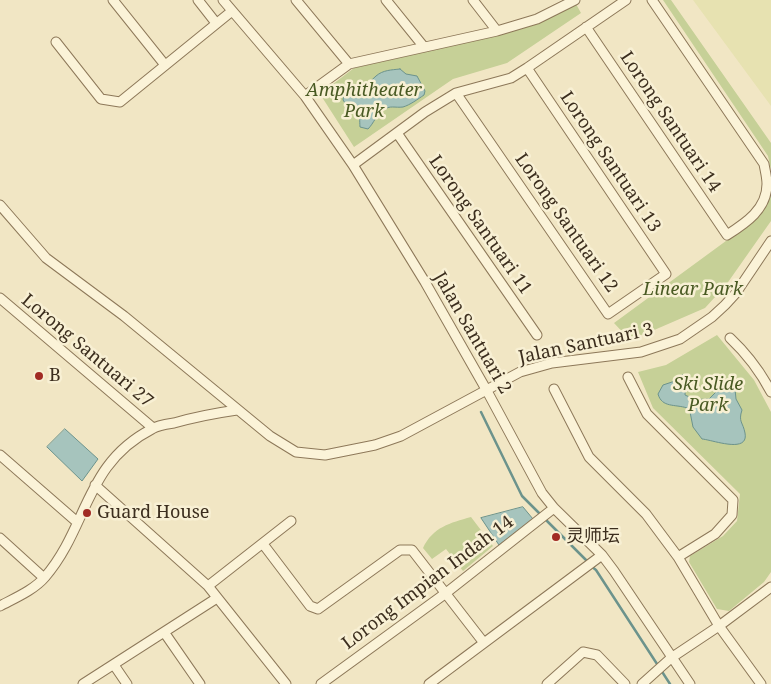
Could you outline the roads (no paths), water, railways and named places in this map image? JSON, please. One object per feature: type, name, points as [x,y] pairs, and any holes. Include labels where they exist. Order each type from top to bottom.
[{"type":"street","points":[[114,0],[165,65]]},
{"type":"street","points":[[198,0],[216,23]]},
{"type":"street","name":"Jalan Santuari 2","points":[[223,0],[305,96],[353,165],[487,391],[552,510],[599,557],[632,598],[690,684]]},
{"type":"street","points":[[296,0],[349,64]]},
{"type":"street","points":[[386,0],[424,47]]},
{"type":"street","points":[[473,0],[497,31]]},
{"type":"street","points":[[353,165],[425,112],[456,93],[511,78],[626,0]]},
{"type":"street","name":"Lorong Santuari 14","points":[[586,27],[727,235],[746,223],[762,206],[767,184],[764,164],[652,0]]},
{"type":"street","points":[[305,96],[349,64],[497,31],[537,19],[569,2]]},
{"type":"street","points":[[56,42],[101,99],[120,102],[232,11]]},
{"type":"street","name":"Lorong Santuari 13","points":[[527,68],[666,274]]},
{"type":"street","name":"Lorong Santuari 12","points":[[456,93],[608,314],[666,274]]},
{"type":"street","name":"Lorong Santuari 11","points":[[397,133],[537,335]]},
{"type":"street","name":"Jalan Santuari 3","points":[[0,205],[46,258],[124,316],[270,436],[296,452],[325,454],[375,446],[402,436],[520,372],[552,363],[641,352],[680,339],[712,317],[725,305],[736,293],[771,241]]},
{"type":"street","name":"Lorong Santuari 27","points":[[0,298],[153,428]]},
{"type":"street","points":[[730,338],[755,365],[771,392]]},
{"type":"street","points":[[628,377],[647,414],[733,500],[732,515],[715,534],[678,557]]},
{"type":"street","points":[[554,389],[589,457],[646,514],[678,557],[719,626],[761,684]]},
{"type":"street","points":[[0,606],[28,591],[44,578],[64,548],[95,485],[116,454],[153,428],[200,416],[237,410]]},
{"type":"street","points":[[0,455],[77,522]]},
{"type":"street","points":[[95,485],[208,586],[286,684]]},
{"type":"street","name":"Lorong Impian Indah 14","points":[[321,684],[446,592],[552,510]]},
{"type":"street","points":[[208,586],[291,521]]},
{"type":"street","points":[[0,538],[44,578]]},
{"type":"street","points":[[263,544],[310,606],[318,609],[400,550],[412,550],[484,643]]},
{"type":"street","points":[[429,684],[599,557]]},
{"type":"street","points":[[642,684],[671,658],[719,626],[771,587]]},
{"type":"street","points":[[83,684],[217,598]]},
{"type":"street","points":[[164,632],[200,684]]},
{"type":"street","points":[[660,642],[675,649],[684,649]]},
{"type":"street","points":[[683,674],[682,659],[684,649]]},
{"type":"street","points":[[548,684],[583,652],[596,655],[625,684]]},
{"type":"street","points":[[114,665],[127,684]]},
{"type":"water","points":[[400,69],[406,74],[417,76],[425,91],[424,95],[406,106],[386,108],[368,129],[360,127],[359,113],[347,106],[343,100],[344,93],[351,87],[366,85],[381,73]]},
{"type":"water","points":[[683,375],[686,379],[685,395],[694,398],[709,399],[721,387],[735,389],[736,399],[742,410],[741,420],[745,433],[745,439],[742,443],[729,444],[702,439],[693,427],[690,412],[687,408],[663,402],[658,394],[663,385],[675,381]]},
{"type":"water","points":[[65,429],[98,459],[82,481],[47,447]]},
{"type":"water","points":[[523,507],[533,519],[499,545],[481,518]]},
{"type":"waterway","points":[[481,412],[522,496],[588,562]]},
{"type":"waterway","points":[[591,566],[596,570],[670,684]]},
{"type":"place","name":"B","points":[[39,376]]},
{"type":"place","name":"Guard House","points":[[87,513]]},
{"type":"place","name":"灵师坛","points":[[556,537]]},
{"type":"park label","name":"Amphitheater Park","points":[[364,101]]},
{"type":"park label","name":"Linear Park","points":[[693,290]]},
{"type":"park label","name":"Ski Slide Park","points":[[708,395]]}]
